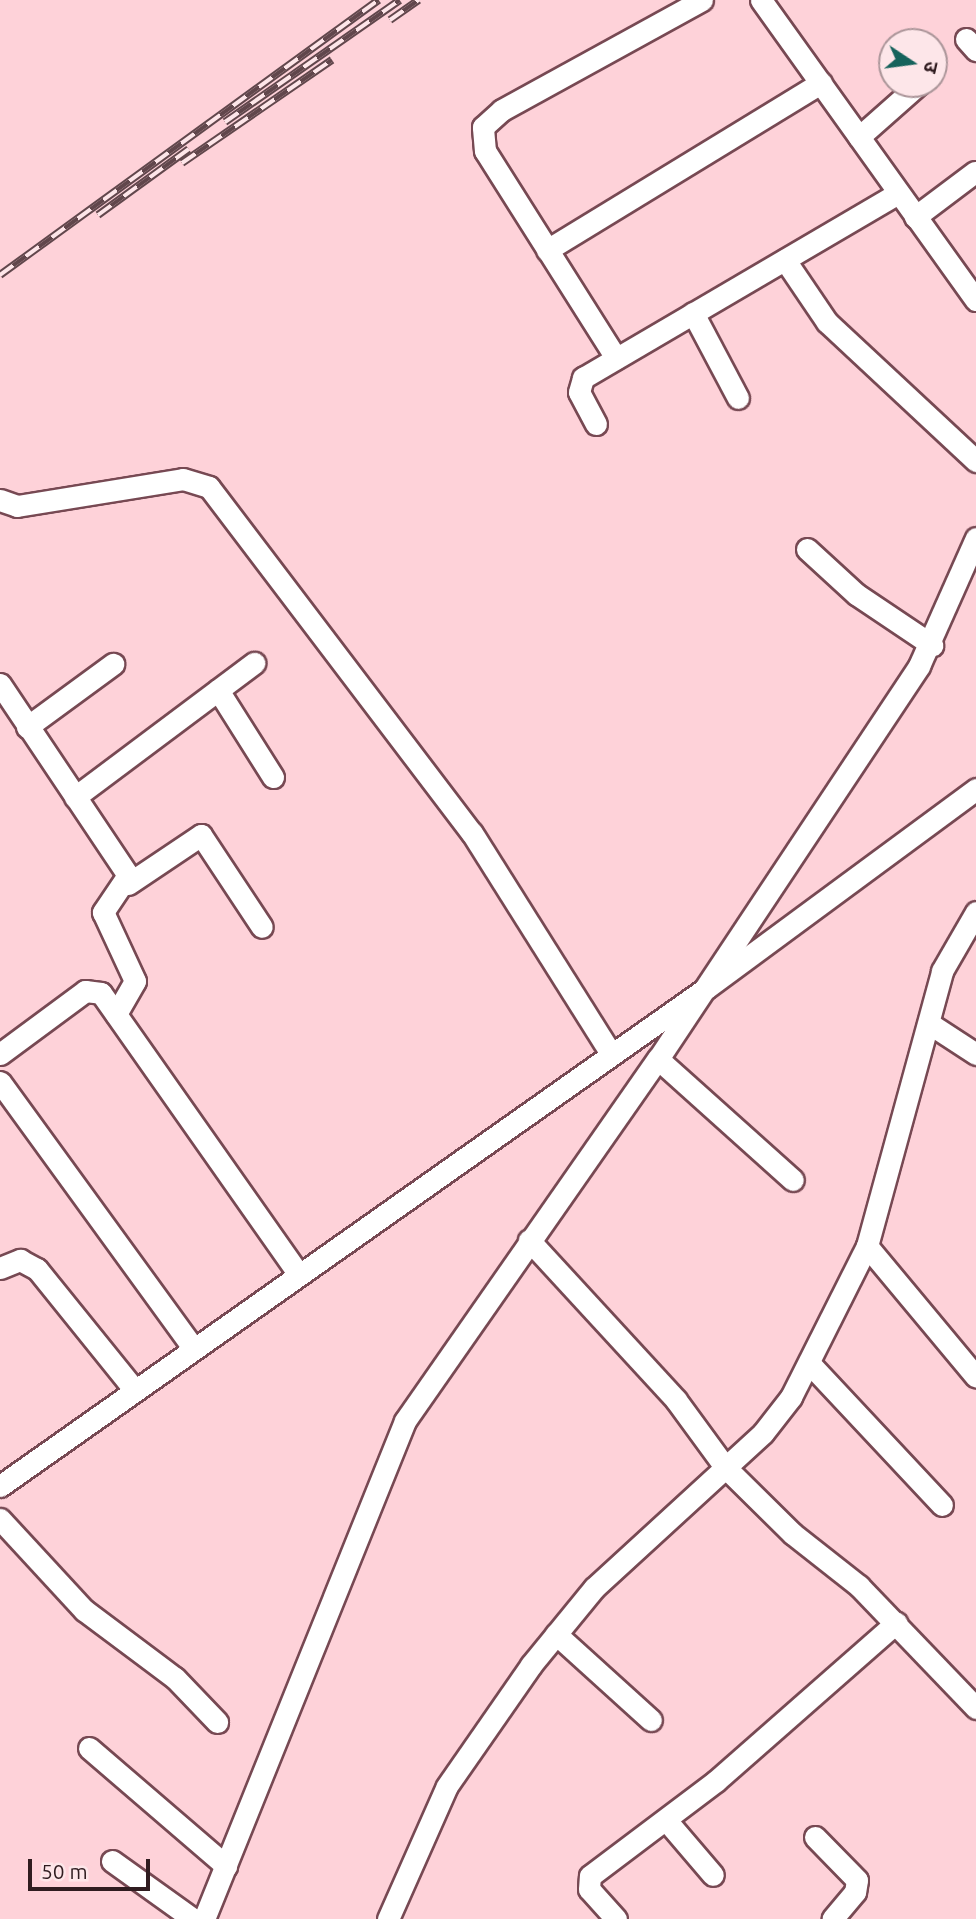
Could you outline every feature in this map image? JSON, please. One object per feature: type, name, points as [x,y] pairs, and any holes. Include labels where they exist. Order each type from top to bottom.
[{"type":"street","points":[[617,358],[485,151],[483,127],[502,110],[702,0]]},
{"type":"street","points":[[761,0],[976,300]]},
{"type":"street","points":[[547,250],[821,83]]},
{"type":"street","points":[[859,137],[903,98]]},
{"type":"street","points":[[915,217],[975,172]]},
{"type":"street","points":[[596,424],[580,382],[898,193]]},
{"type":"street","points":[[785,260],[827,322],[976,461]]},
{"type":"street","points":[[693,313],[738,398]]},
{"type":"street","points":[[0,500],[17,506],[183,479],[209,486],[472,833],[611,1054]]},
{"type":"street","points":[[204,1919],[394,1442],[452,1346],[658,1059],[932,645],[970,578],[976,538]]},
{"type":"street","points":[[807,549],[856,594],[932,645]]},
{"type":"street","points":[[75,797],[254,663]]},
{"type":"street","points":[[27,727],[113,664]]},
{"type":"street","points":[[0,684],[128,875],[128,884]]},
{"type":"street","points":[[218,690],[273,777]]},
{"type":"street","points":[[0,1486],[192,1346],[705,989],[976,789]]},
{"type":"street","points":[[116,1014],[135,981],[103,912],[128,884],[201,835],[262,927]]},
{"type":"street","points":[[388,1919],[447,1786],[556,1634],[664,1519],[725,1467],[778,1416],[810,1364],[867,1246],[947,955],[976,912]]},
{"type":"street","points":[[0,1054],[85,991],[101,993],[298,1273]]},
{"type":"street","points":[[930,1024],[976,1054]]},
{"type":"street","points":[[658,1059],[793,1180]]},
{"type":"street","points":[[0,1082],[192,1346]]},
{"type":"street","points":[[529,1240],[676,1400],[725,1467],[896,1623],[976,1708]]},
{"type":"street","points":[[867,1246],[976,1377]]},
{"type":"street","points":[[0,1268],[20,1260],[37,1269],[134,1389]]},
{"type":"street","points":[[810,1364],[942,1505]]},
{"type":"street","points":[[0,1519],[84,1610],[175,1678],[217,1722]]},
{"type":"street","points":[[616,1919],[589,1889],[590,1876],[666,1820],[896,1623]]},
{"type":"street","points":[[556,1634],[651,1720]]},
{"type":"street","points":[[89,1748],[226,1866]]},
{"type":"street","points":[[666,1820],[713,1875]]},
{"type":"street","points":[[815,1837],[857,1880],[855,1892],[832,1919]]},
{"type":"street","points":[[112,1861],[193,1919]]},
{"type":"railway","points":[[0,275],[379,0]]},
{"type":"railway","points":[[225,122],[400,0]]},
{"type":"railway","points":[[390,20],[419,0]]},
{"type":"railway","points":[[182,163],[332,60]]},
{"type":"railway","points":[[98,215],[189,149]]}]
